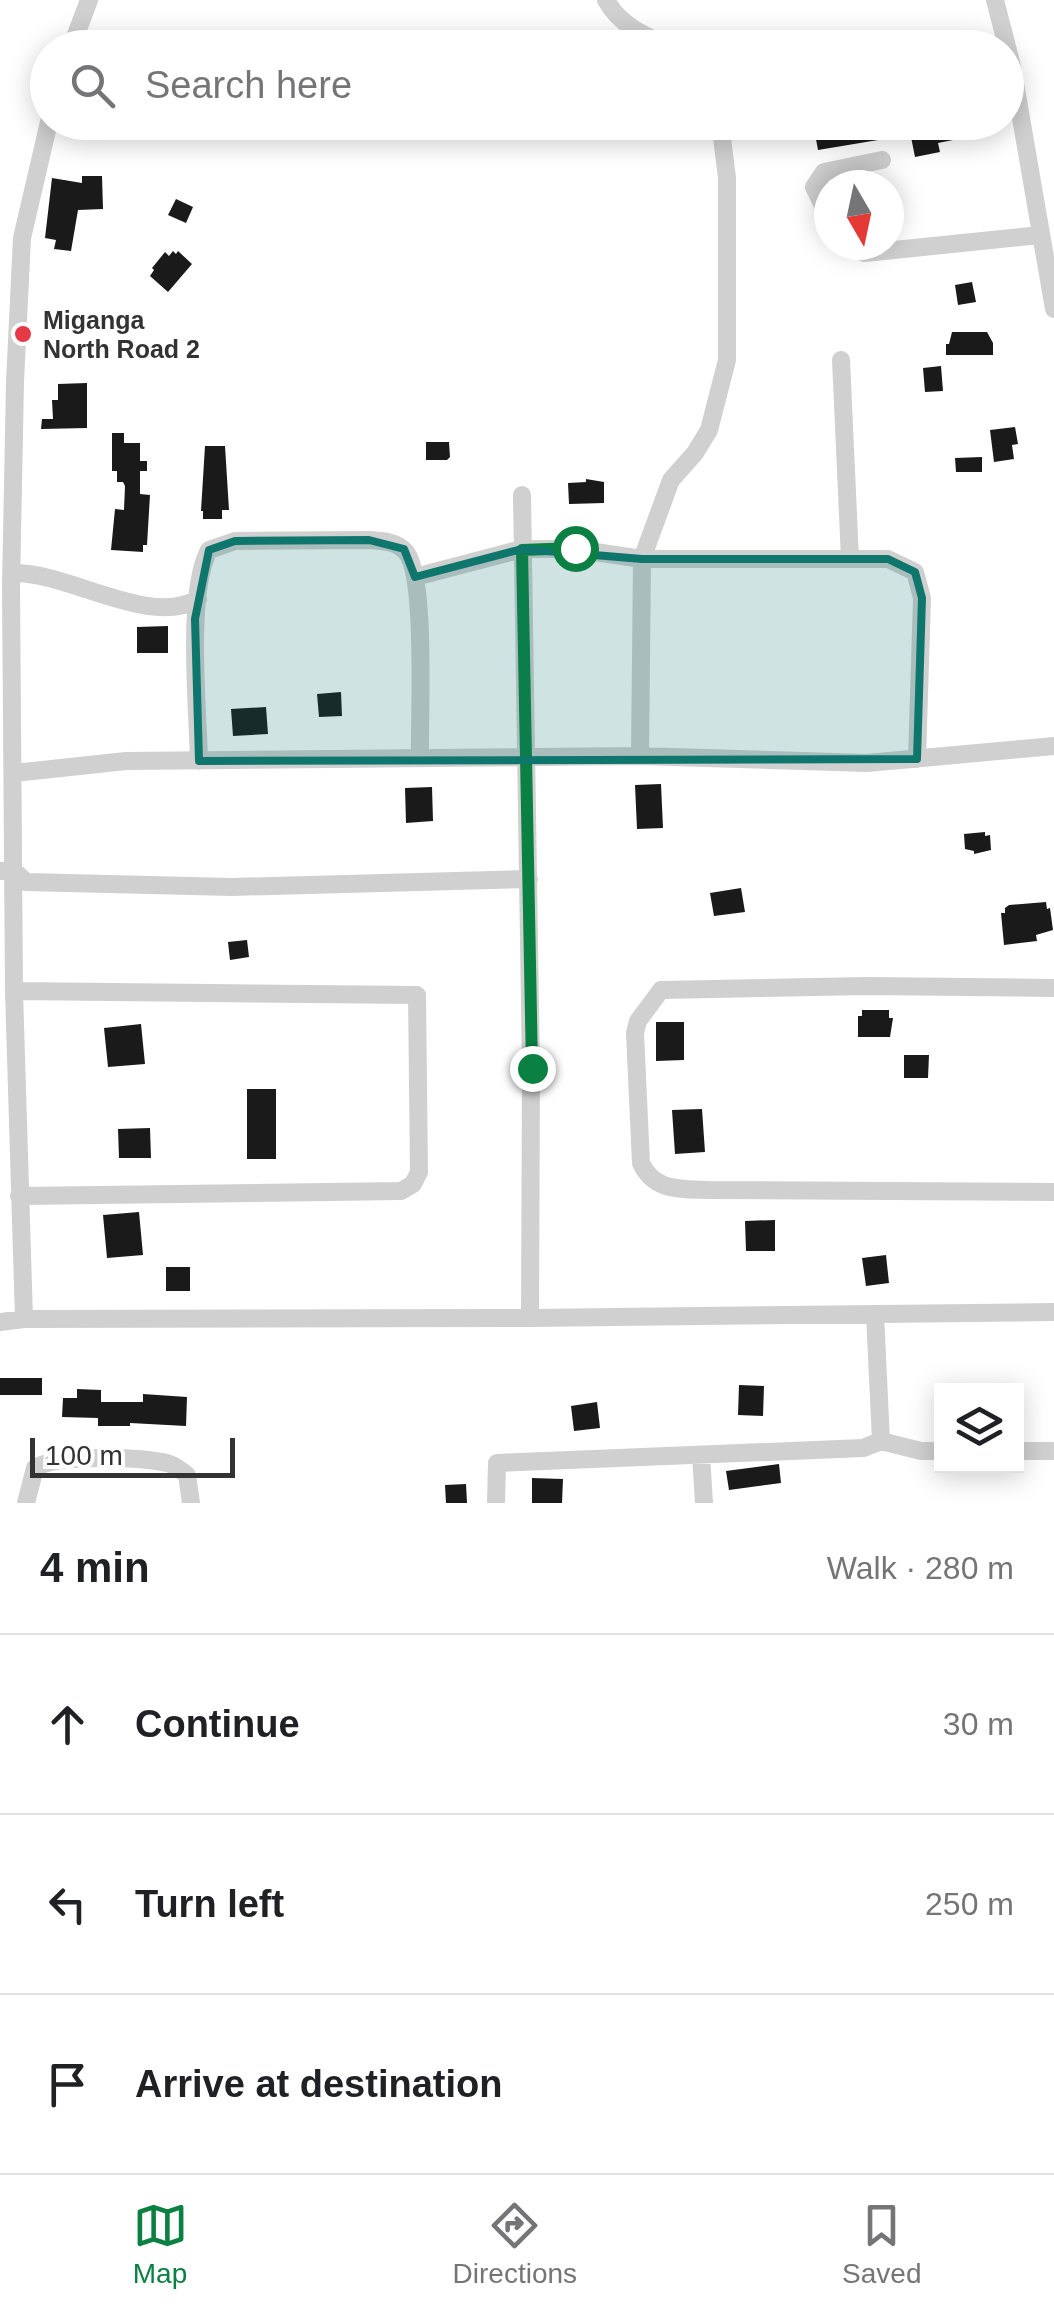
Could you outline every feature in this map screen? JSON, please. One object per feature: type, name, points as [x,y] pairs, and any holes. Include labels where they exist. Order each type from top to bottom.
[{"type":"street","points":[[78,30],[89,0]]},
{"type":"street","points":[[606,0],[617,18],[639,30]]},
{"type":"street","points":[[995,0],[1003,30]]},
{"type":"street","points":[[1024,138],[1054,309]]},
{"type":"street","points":[[24,1319],[7,871],[14,773],[12,573],[7,544],[8,383],[22,238],[46,140]]},
{"type":"street","points":[[640,756],[642,560],[671,480],[702,444],[722,390],[729,269],[728,178],[723,140]]},
{"type":"street","points":[[834,170],[882,160]]},
{"type":"street","points":[[904,250],[1040,235]]},
{"type":"street","points":[[841,360],[850,560]]},
{"type":"street","points":[[522,495],[528,756],[530,1318]]},
{"type":"street","points":[[199,762],[196,619],[204,559],[209,550],[234,541],[388,542],[404,549],[419,592],[420,758]]},
{"type":"street","points":[[415,577],[522,550],[575,548],[642,560],[888,560],[915,572],[922,598],[917,759]]},
{"type":"street","points":[[12,573],[35,572],[111,598],[182,609],[198,599]]},
{"type":"street","points":[[14,773],[126,760],[640,756],[867,762],[1054,746]]},
{"type":"street","points":[[7,871],[26,882],[232,887],[529,880]]},
{"type":"street","points":[[1054,988],[661,990],[638,1021],[635,1034],[640,1164],[650,1178],[664,1187],[1054,1192]]},
{"type":"street","points":[[14,991],[418,995],[419,1172],[414,1184],[401,1191],[18,1196]]},
{"type":"street","points":[[0,1322],[1054,1312]]},
{"type":"street","points":[[875,1314],[881,1441]]},
{"type":"street","points":[[496,1503],[496,1463],[862,1448],[881,1441],[934,1451]]},
{"type":"street","points":[[1024,1451],[1054,1452]]},
{"type":"street","points":[[700,1456],[704,1503]]},
{"type":"street","points":[[26,1503],[36,1468],[44,1462],[64,1460],[151,1460],[173,1464],[187,1475],[191,1503]]},
{"type":"highlighted area","points":[[369,540],[404,549],[415,577],[522,549],[642,559],[888,559],[915,572],[922,598],[917,759],[199,761],[195,619],[209,550],[235,541]]},
{"type":"building","points":[[816,140],[878,140],[818,150]]},
{"type":"building","points":[[912,140],[953,140],[938,143],[940,152],[915,157]]},
{"type":"building","points":[[82,176],[102,176],[103,209],[78,210],[71,251],[54,249],[56,240],[45,238],[52,178],[82,183]]},
{"type":"building","points":[[176,199],[193,207],[186,223],[168,215]]},
{"type":"building","points":[[173,251],[192,264],[168,292],[150,276],[165,252],[169,256]]},
{"type":"building","points":[[972,282],[976,302],[958,305],[955,285]]},
{"type":"building","points":[[952,332],[987,332],[993,343],[993,355],[946,355]]},
{"type":"building","points":[[941,366],[943,391],[925,392],[923,368]]},
{"type":"building","points":[[87,383],[87,428],[41,429],[42,419],[53,419],[52,400],[58,400],[58,384]]},
{"type":"building","points":[[1015,427],[1018,444],[1012,445],[1014,459],[994,462],[990,430]]},
{"type":"building","points":[[112,433],[124,433],[124,443],[140,443],[140,461],[147,461],[147,471],[140,471],[140,494],[150,495],[147,545],[143,545],[143,552],[111,550],[115,509],[124,510],[125,486],[117,482],[117,471],[112,471]]},
{"type":"building","points":[[426,442],[449,442],[450,457],[426,460]]},
{"type":"building","points":[[205,446],[225,446],[229,510],[222,510],[222,519],[203,519],[201,511]]},
{"type":"building","points":[[982,457],[982,472],[956,472],[955,458]]},
{"type":"building","points":[[586,479],[604,482],[604,503],[569,504],[568,483]]},
{"type":"building","points":[[168,626],[168,653],[137,653],[137,627]]},
{"type":"building","points":[[341,692],[342,716],[319,717],[317,694]]},
{"type":"building","points":[[266,707],[268,734],[233,736],[231,709]]},
{"type":"building","points":[[661,784],[663,828],[637,829],[635,785]]},
{"type":"building","points":[[432,787],[433,821],[406,823],[405,788]]},
{"type":"building","points":[[985,832],[985,836],[990,835],[991,850],[974,854],[965,849],[964,834]]},
{"type":"building","points":[[741,888],[745,912],[714,916],[710,893]]},
{"type":"building","points":[[1046,902],[1053,930],[1036,935],[1037,941],[1004,945],[1001,913],[1005,913],[1005,908]]},
{"type":"building","points":[[247,940],[249,957],[230,960],[228,942]]},
{"type":"building","points":[[862,1010],[889,1010],[889,1018],[893,1018],[890,1037],[858,1037],[858,1016],[862,1016]]},
{"type":"building","points":[[656,1022],[684,1022],[684,1060],[656,1061]]},
{"type":"building","points":[[141,1024],[145,1064],[108,1067],[104,1028]]},
{"type":"building","points":[[904,1055],[929,1055],[928,1078],[904,1078]]},
{"type":"building","points":[[247,1089],[276,1089],[276,1159],[247,1159]]},
{"type":"building","points":[[702,1109],[705,1152],[675,1154],[672,1110]]},
{"type":"building","points":[[150,1128],[151,1158],[119,1158],[118,1129]]},
{"type":"building","points":[[139,1212],[143,1255],[107,1258],[103,1215]]},
{"type":"building","points":[[775,1220],[775,1251],[746,1251],[745,1221]]},
{"type":"building","points":[[886,1255],[889,1283],[866,1286],[862,1258]]},
{"type":"building","points":[[166,1267],[190,1267],[190,1291],[166,1291]]},
{"type":"building","points":[[0,1378],[42,1378],[42,1395],[0,1395]]},
{"type":"building","points":[[739,1385],[764,1386],[763,1416],[738,1415]]},
{"type":"building","points":[[77,1389],[101,1390],[101,1402],[143,1402],[143,1394],[187,1397],[186,1426],[98,1426],[98,1418],[62,1417],[63,1398],[77,1398]]},
{"type":"building","points":[[597,1402],[600,1428],[574,1431],[571,1406]]},
{"type":"building","points":[[779,1464],[781,1483],[729,1490],[726,1471]]},
{"type":"building","points":[[532,1478],[563,1479],[562,1503],[532,1503]]},
{"type":"building","points":[[466,1484],[467,1503],[446,1503],[445,1485]]},
{"type":"place","name":"Miganga North Road 2","points":[[23,334]]},
{"type":"route","points":[[532,1068],[522,550],[575,548]]}]
